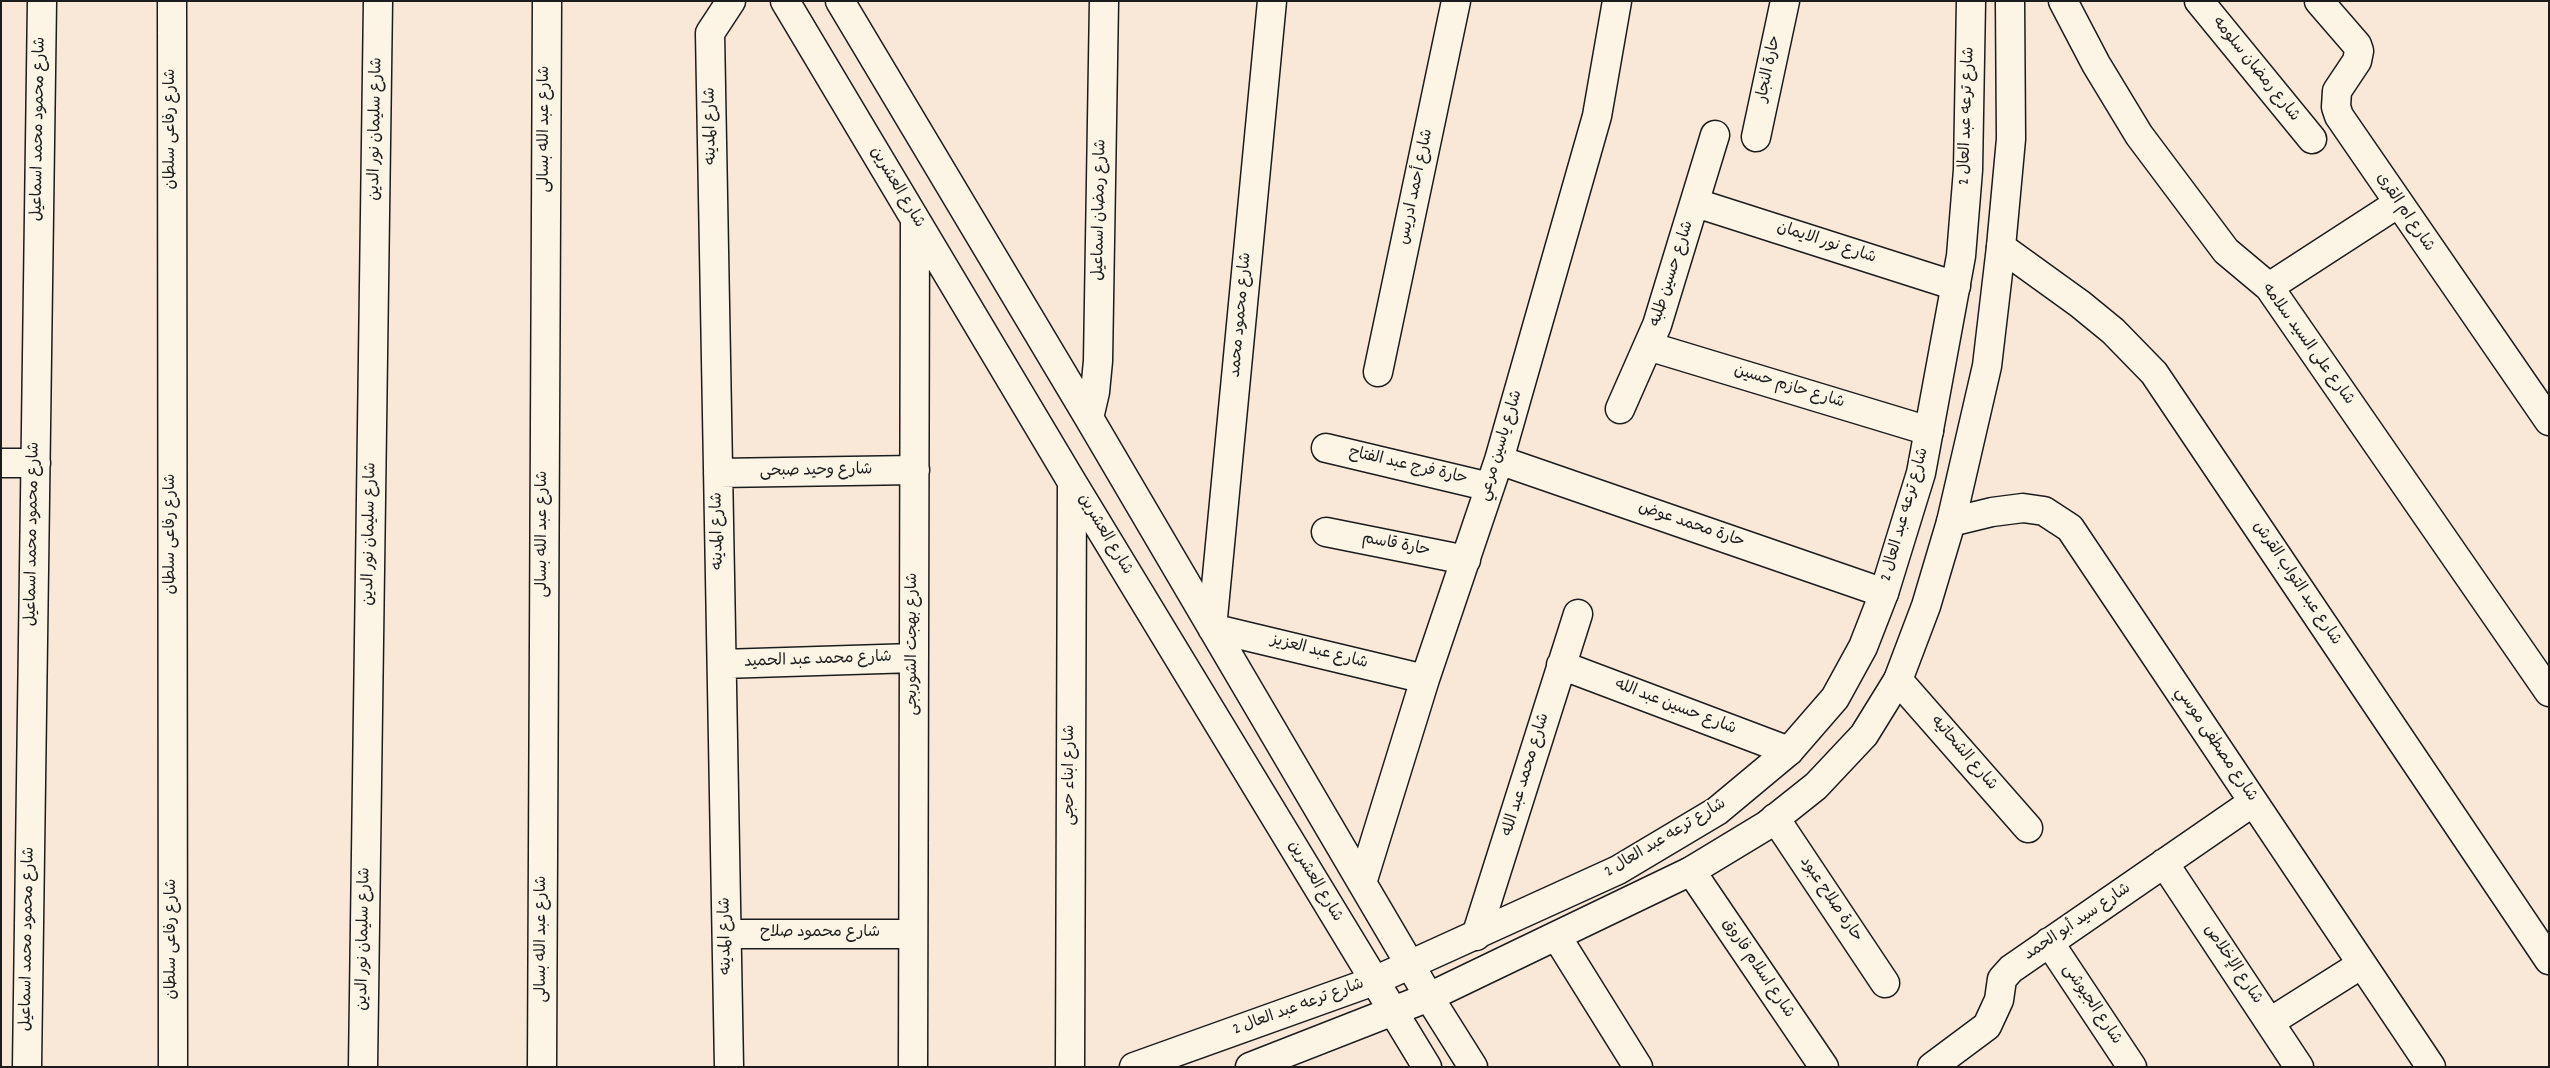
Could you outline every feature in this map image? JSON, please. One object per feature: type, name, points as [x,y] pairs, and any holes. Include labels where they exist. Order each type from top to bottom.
[{"type":"street","name":"شارع محمود محمد اسماعيل","points":[[27,1067],[42,1]]},
{"type":"street","name":"شارع رفاعى سلطان","points":[[172,1],[173,1067]]},
{"type":"street","name":"شارع سليمان نور الدين","points":[[363,1067],[378,1]]},
{"type":"street","name":"شارع عبد الله بسالى","points":[[542,1067],[546,1]]},
{"type":"street","name":"شارع المدينه","points":[[729,1067],[710,33],[731,1]]},
{"type":"street","name":"شارع العشرين","points":[[786,1],[915,221],[1427,1067]]},
{"type":"street","points":[[840,1],[1089,418],[1429,997],[1473,1067]]},
{"type":"street","name":"شارع رمضان اسماعيل","points":[[1089,418],[1096,392],[1098,361],[1104,1]]},
{"type":"street","name":"شارع محمود محمد","points":[[1212,628],[1272,1]]},
{"type":"street","name":"شارع أحمد ادريس","points":[[1378,372],[1456,1]]},
{"type":"street","name":"شارع ياسين مرعي","points":[[1362,883],[1426,679],[1499,460],[1597,116],[1617,1]]},
{"type":"street","name":"حارة النجار","points":[[1756,137],[1785,1]]},
{"type":"street","name":"شارع ترعه عبد العال 2","points":[[1134,1067],[1411,966],[1618,870],[1717,811],[1789,751],[1835,698],[1863,647],[1884,593],[1922,473],[1961,256],[1968,170],[1971,1]]},
{"type":"street","name":"شارع ترعه عبد العال 2","points":[[1250,1067],[1429,997],[1691,871],[1775,818],[1816,786],[1864,734],[1898,680],[1926,606],[1951,522],[1987,366],[2011,140],[2010,1]]},
{"type":"street","name":"شارع على السيد سلامه","points":[[2063,1],[2096,64],[2139,135],[2226,251],[2268,287],[2549,692]]},
{"type":"street","name":"شارع رمضان سلومه","points":[[2199,1],[2312,139]]},
{"type":"street","name":"شارع ام القرى","points":[[2319,1],[2357,44],[2359,51],[2357,61],[2337,91],[2336,108],[2339,116],[2397,204],[2549,422]]},
{"type":"street","name":"شارع حسين طلبه","points":[[1620,409],[1657,324],[1696,203],[1715,135]]},
{"type":"street","name":"شارع نور الايمان","points":[[1696,203],[1956,286]]},
{"type":"street","points":[[2268,287],[2397,204]]},
{"type":"street","name":"شارع بهجت الشوربجى","points":[[913,1067],[915,221]]},
{"type":"street","name":"شارع عبد التواب القرش","points":[[2001,247],[2080,304],[2112,331],[2154,373],[2549,960]]},
{"type":"street","name":"شارع حازم حسين","points":[[1648,346],[1929,431]]},
{"type":"street","name":"حارة فرج عبد الفتاح","points":[[1326,448],[1490,487]]},
{"type":"street","name":"حارة محمد عوض","points":[[1499,460],[1884,593]]},
{"type":"street","points":[[1,463],[36,463]]},
{"type":"street","name":"شارع وحيد صبحى","points":[[718,473],[914,470]]},
{"type":"street","name":"شارع ابناء حجى","points":[[1070,1067],[1072,482]]},
{"type":"street","name":"شارع مصطفى موسي","points":[[1951,522],[1992,512],[2023,508],[2044,511],[2070,528],[2429,1066]]},
{"type":"street","name":"حارة قاسم","points":[[1326,532],[1466,560]]},
{"type":"street","name":"شارع محمد عبد الله","points":[[1476,936],[1578,614]]},
{"type":"street","name":"شارع عبد العزيز","points":[[1212,628],[1426,679]]},
{"type":"street","name":"شارع محمد عبد الحميد","points":[[722,664],[914,658]]},
{"type":"street","name":"شارع حسين عبد الله","points":[[1561,666],[1789,751]]},
{"type":"street","name":"شارع الشحاتيه","points":[[1898,680],[2028,828]]},
{"type":"street","name":"شارع سيد أبو الحمد","points":[[1940,1064],[1987,1026],[1999,1000],[2002,979],[2011,969],[2253,802]]},
{"type":"street","name":"حارة صلاح عبود","points":[[1775,818],[1885,983]]},
{"type":"street","name":"شارع الإخلاص","points":[[2164,863],[2299,1067]]},
{"type":"street","name":"شارع اسلام فاروق","points":[[1691,871],[1824,1067]]},
{"type":"street","name":"شارع محمود صلاح","points":[[727,934],[913,934]]},
{"type":"street","points":[[1557,937],[1638,1067]]},
{"type":"street","name":"شارع الجيوشى","points":[[2049,942],[2132,1067]]},
{"type":"street","points":[[2270,1022],[2362,964]]}]
